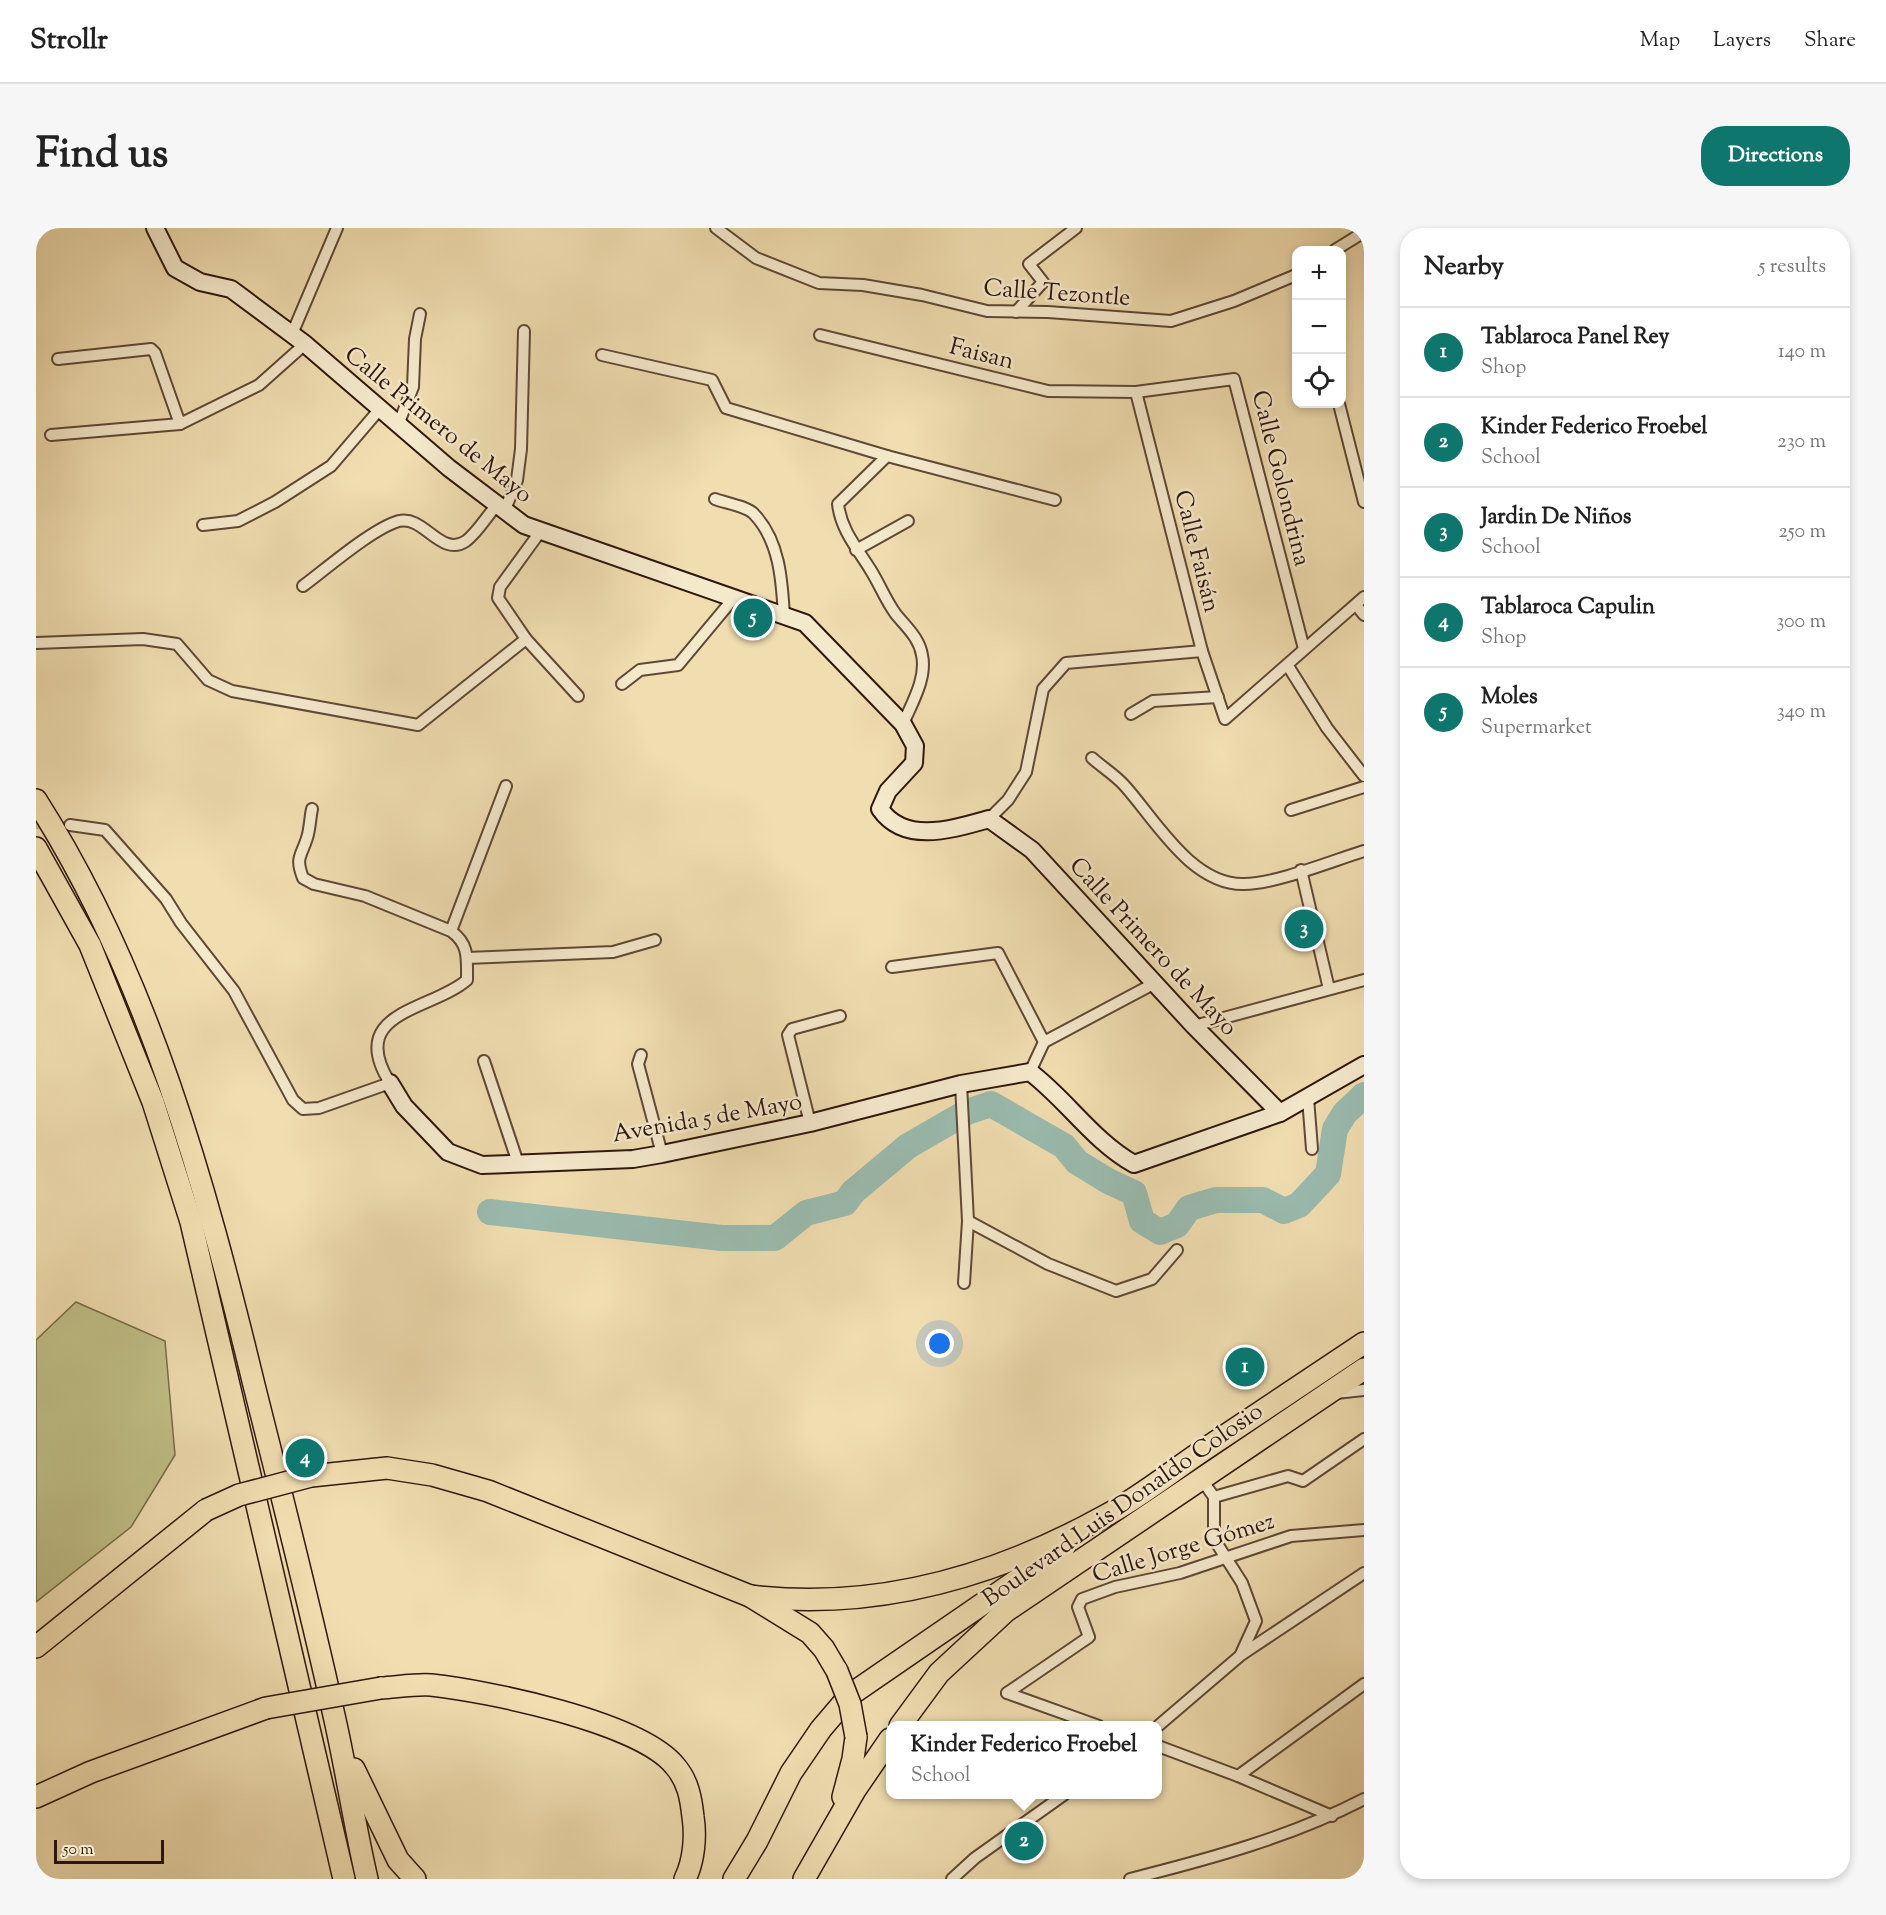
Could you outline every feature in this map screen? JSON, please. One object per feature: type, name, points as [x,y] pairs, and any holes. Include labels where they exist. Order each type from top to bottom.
[{"type":"highway","points":[[36,800],[61,840],[109,933],[174,1093],[210,1213],[243,1337],[334,1712],[367,1879]]},
{"type":"highway","points":[[36,848],[90,945],[157,1113],[191,1222],[313,1737],[344,1879]]},
{"type":"highway","name":"Boulevard Luis Donaldo Colosio","points":[[750,1596],[795,1602],[833,1601],[900,1592],[978,1574],[1040,1549],[1105,1516],[1364,1343]]},
{"type":"highway","name":"Boulevard Luis Donaldo Colosio","points":[[903,1721],[939,1673],[1006,1611],[1208,1489],[1327,1394],[1364,1369]]},
{"type":"highway","points":[[36,1647],[206,1510],[239,1495],[311,1476],[387,1468],[432,1475],[488,1491],[750,1596],[810,1633],[824,1649],[837,1671],[850,1704],[856,1737],[848,1782],[831,1831]]},
{"type":"highway","points":[[734,1879],[757,1841],[791,1773],[821,1729],[850,1695],[1048,1560],[1105,1516]]},
{"type":"highway","points":[[36,1797],[91,1772],[266,1708],[381,1688],[428,1685],[506,1697],[568,1714],[646,1743],[675,1765],[690,1790],[695,1829],[690,1869],[685,1879]]},
{"type":"highway","points":[[334,1712],[357,1779],[381,1830],[398,1860],[415,1879]]},
{"type":"highway","points":[[313,1737],[331,1879]]},
{"type":"highway","points":[[804,1879],[831,1831],[886,1747]]},
{"type":"street","name":"Calle Primero de Mayo","points":[[155,228],[175,268],[200,282],[231,288],[298,339],[379,410],[500,509],[540,532],[805,623],[903,724],[915,746],[914,763],[888,791],[880,809],[888,819],[899,827],[918,832],[951,829],[989,819],[1032,850],[1194,1026],[1280,1113]]},
{"type":"street","points":[[51,435],[180,424],[260,384],[298,339],[337,228]]},
{"type":"street","name":"Calle Tezontle","points":[[716,228],[756,258],[819,283],[863,285],[922,295],[987,312],[1171,321],[1234,301],[1292,276]]},
{"type":"street","points":[[1016,312],[1043,282],[1029,264],[1076,228]]},
{"type":"street","points":[[1341,246],[1364,232]]},
{"type":"street","points":[[398,425],[413,387],[415,339],[420,314]]},
{"type":"street","points":[[303,586],[394,523],[413,522],[445,543],[455,545],[466,541],[500,509],[517,480],[521,449],[524,331]]},
{"type":"street","name":"Faisan","points":[[820,335],[1048,391],[1136,393]]},
{"type":"street","points":[[58,359],[151,349],[155,353],[180,424]]},
{"type":"street","points":[[602,354],[712,380],[726,408],[887,456],[1055,500]]},
{"type":"street","name":"Calle Golondrina","points":[[1136,393],[1234,379],[1304,649]]},
{"type":"street","name":"Calle Faisán","points":[[1136,393],[1202,651],[1225,719],[1288,666]]},
{"type":"street","points":[[1340,408],[1364,502]]},
{"type":"street","points":[[203,525],[238,521],[275,502],[331,466],[379,410]]},
{"type":"street","points":[[887,456],[838,504],[839,515],[856,550],[870,568],[895,612],[912,631],[922,655],[919,689],[903,724]]},
{"type":"street","points":[[714,499],[753,512],[768,536],[781,570],[784,616]]},
{"type":"street","points":[[856,550],[908,521]]},
{"type":"street","points":[[540,532],[497,592],[498,597],[526,639],[578,696]]},
{"type":"street","points":[[622,684],[640,670],[678,665],[733,599]]},
{"type":"street","points":[[1364,615],[1360,601],[1304,649],[1288,666],[1327,728],[1364,776]]},
{"type":"street","points":[[36,643],[143,639],[177,644],[208,680],[232,691],[418,725],[526,639]]},
{"type":"street","points":[[989,819],[1008,800],[1026,772],[1043,689],[1066,663],[1202,651]]},
{"type":"street","points":[[1131,714],[1153,700],[1218,697]]},
{"type":"street","points":[[1092,758],[1122,783],[1185,859],[1218,878],[1243,885],[1277,878],[1364,851]]},
{"type":"street","points":[[450,931],[506,786]]},
{"type":"street","points":[[1291,810],[1364,787]]},
{"type":"street","points":[[312,809],[307,838],[299,852],[298,865],[303,878],[314,884],[365,896],[450,931],[461,938],[466,947],[467,958],[613,952],[655,940]]},
{"type":"street","points":[[70,825],[105,830],[166,900],[234,991],[293,1100],[303,1109],[319,1108],[390,1083]]},
{"type":"street","points":[[1300,870],[1329,989]]},
{"type":"street","points":[[892,967],[998,953],[1044,1042]]},
{"type":"street","name":"Avenida 5 de Mayo","points":[[467,958],[468,980],[454,991],[405,1010],[384,1027],[378,1047],[384,1074],[404,1106],[448,1152],[482,1165],[633,1159],[810,1123],[961,1085],[1030,1072]]},
{"type":"street","points":[[1194,1026],[1364,980]]},
{"type":"street","points":[[1155,983],[1044,1042],[1030,1072],[1114,1153],[1134,1164],[1280,1113],[1364,1065]]},
{"type":"street","points":[[810,1123],[788,1035],[792,1029],[840,1016]]},
{"type":"street","points":[[641,1055],[638,1064],[662,1154]]},
{"type":"street","points":[[484,1061],[518,1163]]},
{"type":"street","points":[[961,1085],[968,1221],[964,1283]]},
{"type":"street","points":[[1308,1098],[1312,1149]]},
{"type":"street","points":[[968,1221],[1048,1264],[1116,1291],[1152,1279],[1177,1250]]},
{"type":"street","points":[[1327,1394],[1364,1390]]},
{"type":"street","points":[[1241,1655],[1256,1621],[1242,1584],[1214,1539],[1208,1489],[1288,1476],[1303,1481],[1364,1439]]},
{"type":"street","name":"Calle Jorge Gómez","points":[[1088,1721],[1007,1693],[1089,1637],[1088,1627],[1078,1607],[1082,1599],[1115,1587],[1180,1573],[1291,1536],[1364,1530]]},
{"type":"street","points":[[1162,1723],[1241,1655],[1364,1573]]},
{"type":"street","points":[[1238,1776],[1364,1684]]},
{"type":"street","points":[[1162,1748],[1238,1776],[1332,1816]]},
{"type":"street","points":[[952,1879],[975,1858],[1058,1799]]},
{"type":"street","points":[[1130,1879],[1200,1862],[1332,1816],[1364,1799]]},
{"type":"shaded area","points":[[76,1302],[165,1341],[175,1455],[131,1527],[36,1602],[36,1340]]},
{"type":"waterway","points":[[490,1212],[722,1238],[775,1238],[806,1213],[845,1203],[853,1192],[908,1146],[967,1112],[991,1104],[1064,1146],[1077,1162],[1108,1181],[1134,1193],[1142,1221],[1160,1232],[1177,1225],[1189,1208],[1216,1200],[1263,1200],[1284,1211],[1299,1205],[1328,1174],[1335,1129],[1345,1113],[1364,1095]]},
{"type":"tunnel","points":[[36,824],[70,825]]},
{"type":"place","name":"Moles","points":[[753,618]]},
{"type":"place","name":"Jardin De Niños","points":[[1304,929]]},
{"type":"place","name":"Tablaroca Panel Rey","points":[[1245,1367]]},
{"type":"place","name":"Tablaroca Capulin","points":[[305,1458]]},
{"type":"place","name":"Kinder Federico Froebel","points":[[1024,1841]]}]
